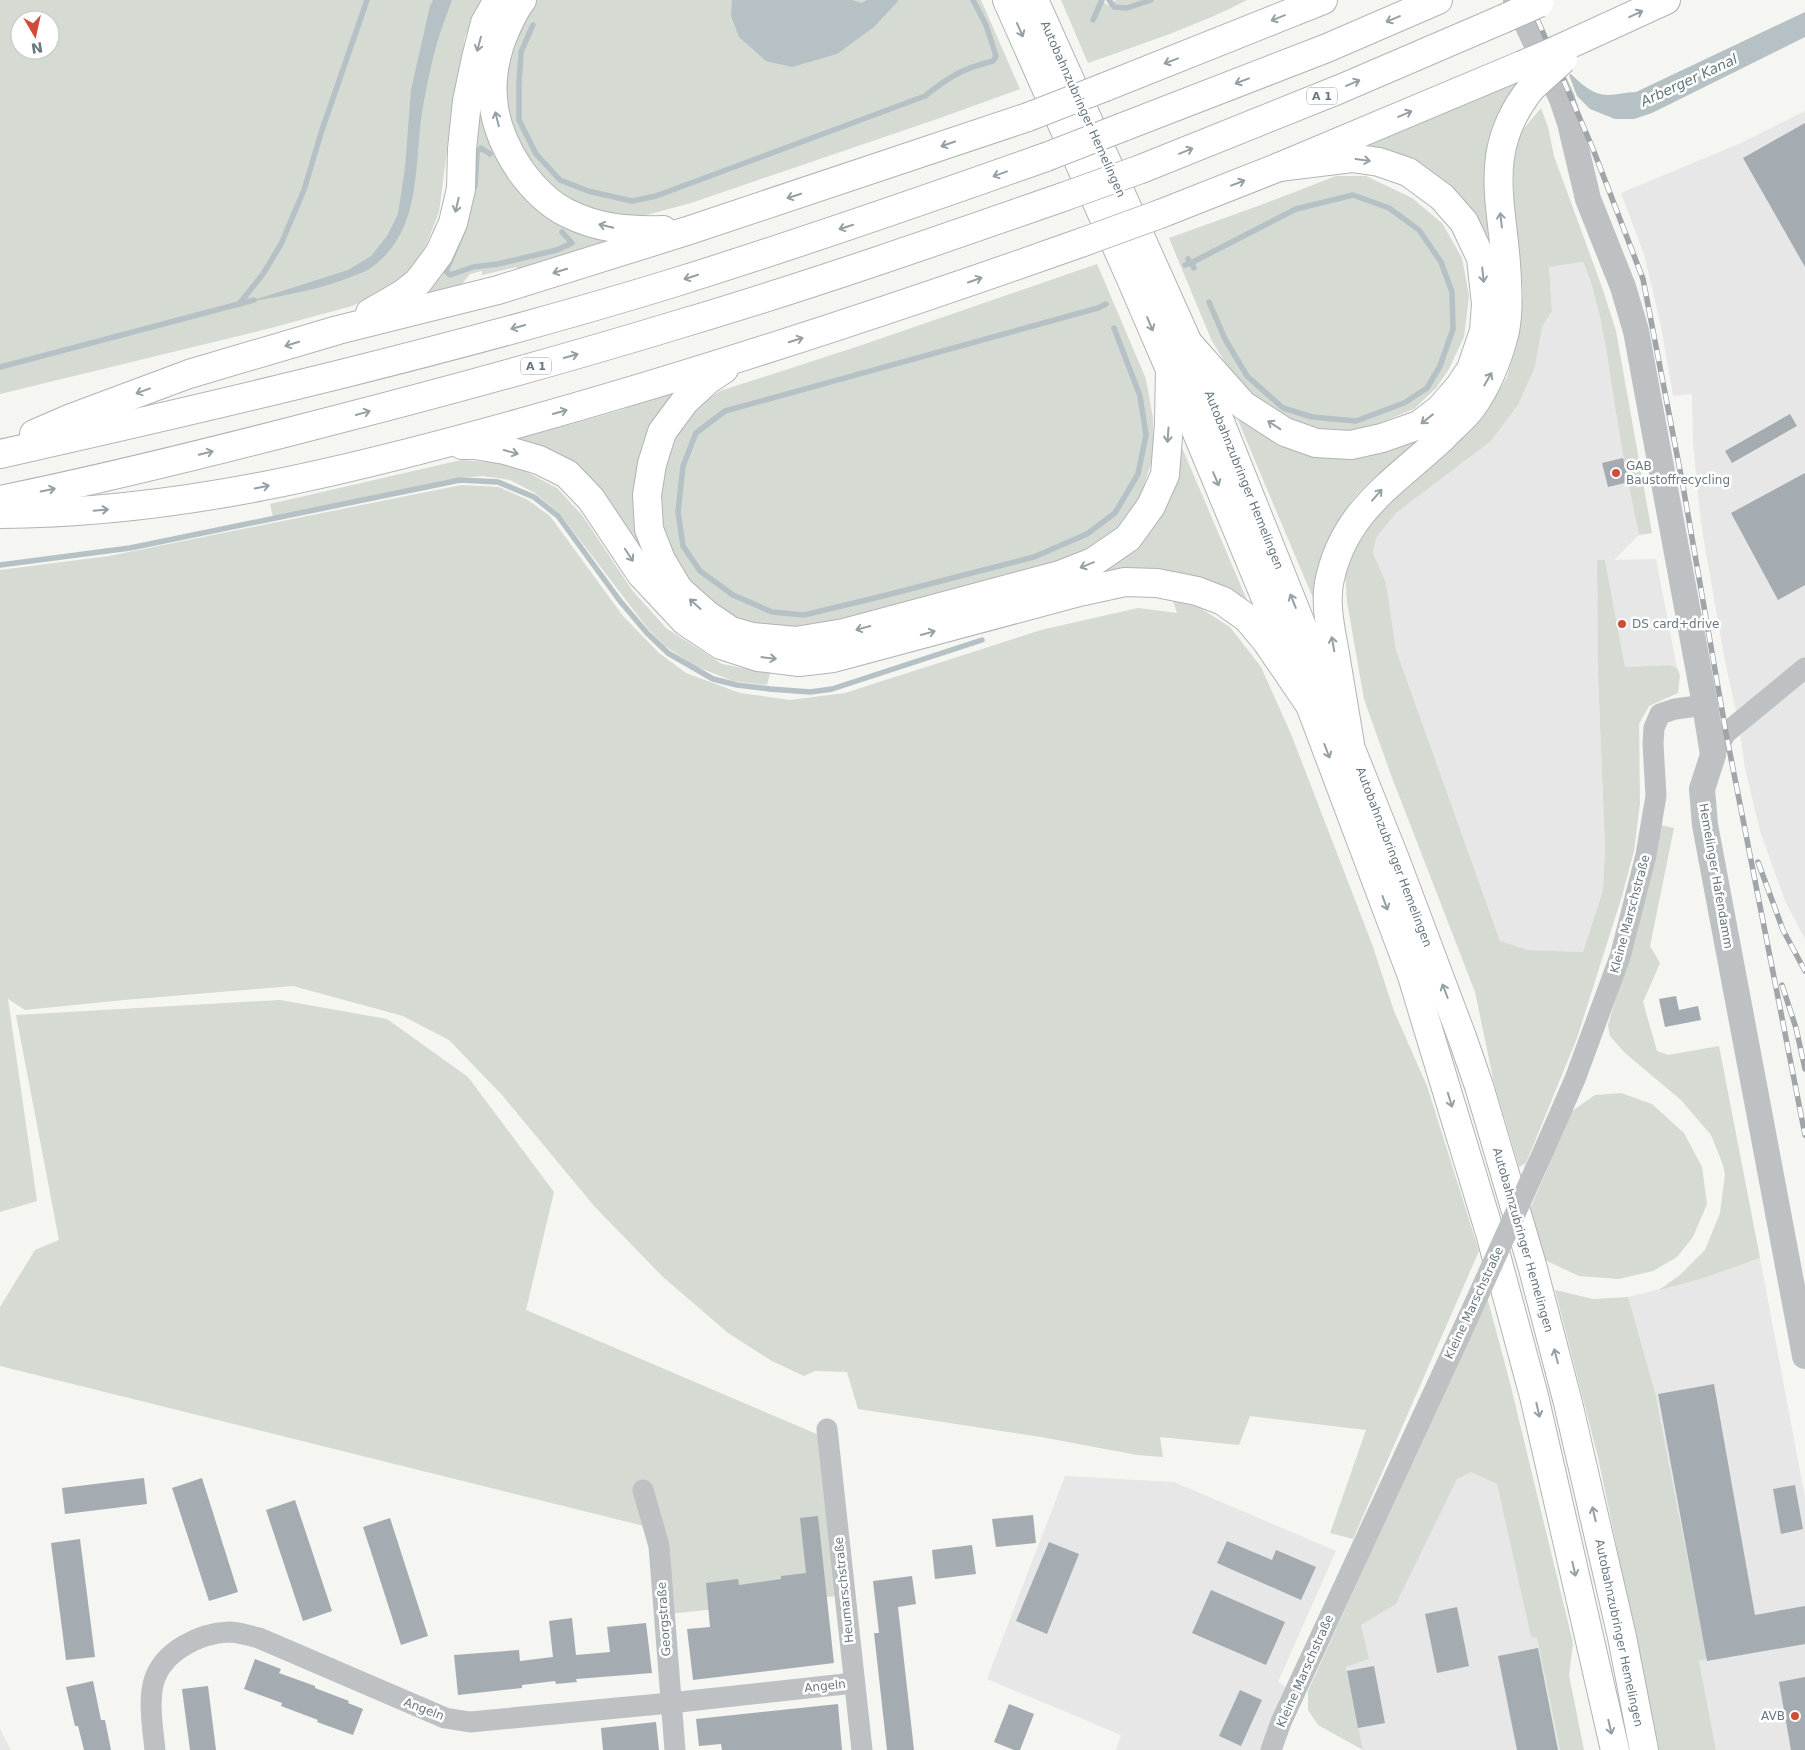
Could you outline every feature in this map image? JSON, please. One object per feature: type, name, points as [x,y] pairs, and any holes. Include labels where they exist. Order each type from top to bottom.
[{"type":"highway","points":[[338,330],[403,294],[418,282],[439,254],[453,223],[461,189],[462,149],[467,101],[476,58],[485,23],[498,0]]},
{"type":"highway","points":[[522,0],[514,10],[498,51],[492,80],[492,99],[501,136],[510,156],[533,188],[551,203],[568,213],[594,223],[621,230],[690,230]]},
{"type":"highway","name":"Autobahnzubringer Hemelingen","points":[[1007,0],[1170,369],[1310,705],[1412,976],[1487,1223],[1534,1396],[1615,1750]]},
{"type":"highway","name":"Autobahnzubringer Hemelingen","points":[[1034,0],[1188,343],[1350,744],[1462,1037],[1511,1194],[1568,1402],[1622,1637],[1644,1750]]},
{"type":"highway","points":[[1217,43],[1267,0]]},
{"type":"highway","points":[[0,453],[71,418],[180,378],[338,330],[498,290],[690,230],[1028,117],[1323,0]]},
{"type":"highway","points":[[0,453],[249,398],[451,346],[680,280],[874,218],[1046,157],[1327,48],[1438,0]]},
{"type":"highway","points":[[0,514],[50,514],[112,509],[224,494],[343,470],[590,404],[750,355],[929,297],[1160,214],[1279,167],[1527,76],[1545,73],[1560,54],[1605,29],[1666,0]]},
{"type":"highway","name":"A 1","points":[[0,500],[82,483],[213,451],[480,382],[683,323],[879,261],[1140,169],[1340,89],[1526,6]]},
{"type":"highway","points":[[1350,744],[1328,612],[1329,583],[1339,549],[1353,523],[1381,490],[1420,458],[1471,408],[1495,368],[1505,329],[1508,301],[1499,200],[1498,163],[1504,136],[1520,102],[1527,76]]},
{"type":"highway","points":[[1188,343],[1243,405],[1285,432],[1316,443],[1351,445],[1382,438],[1419,425],[1440,409],[1459,387],[1471,368],[1484,331],[1486,304],[1481,258],[1464,222],[1442,197],[1408,172],[1379,162],[1352,158],[1279,167]]},
{"type":"highway","points":[[750,355],[709,379],[685,401],[662,432],[652,464],[647,494],[649,529],[661,560],[679,590],[706,614],[731,631],[752,637],[796,641],[844,633],[1060,575],[1093,562],[1128,538],[1151,506],[1165,475],[1170,369]]},
{"type":"highway","points":[[428,448],[475,445],[505,450],[539,460],[567,474],[591,499],[641,574],[685,621],[721,644],[758,657],[798,662],[833,658],[1079,592],[1125,582],[1157,583],[1197,590],[1223,601],[1248,618],[1267,642],[1310,705]]},
{"type":"street","name":"Hemelinger Hafendamm","points":[[1526,6],[1562,99],[1570,123],[1588,199],[1623,287],[1636,331],[1713,755],[1702,789],[1705,825],[1805,1356]]},
{"type":"street","points":[[1713,755],[1726,733],[1805,668]]},
{"type":"street","name":"Kleine Marschstraße","points":[[1271,1750],[1281,1722],[1468,1318],[1575,1079],[1620,957],[1646,855],[1656,796],[1654,728],[1660,714],[1675,709],[1705,705]]},
{"type":"street","name":"Heumarschstraße","points":[[827,1430],[862,1750]]},
{"type":"street","name":"Georgstraße","points":[[644,1490],[659,1546],[675,1750]]},
{"type":"street","name":"Angeln","points":[[155,1750],[153,1730],[154,1681],[164,1664],[186,1644],[217,1633],[232,1632],[259,1638],[444,1718],[470,1722],[854,1683]]},
{"type":"shaded area","points":[[0,0],[481,0],[465,37],[439,212],[421,258],[390,289],[352,306],[267,329],[0,394]]},
{"type":"shaded area","points":[[535,0],[881,0],[896,3],[899,0],[981,0],[1020,89],[691,203],[635,218],[597,217],[535,177],[509,128],[504,68],[512,35]]},
{"type":"shaded area","points":[[1061,0],[1100,0],[1108,5],[1116,0],[1247,0],[1149,42],[1088,63]]},
{"type":"shaded area","points":[[1521,76],[1520,81],[1496,117],[1486,149],[1484,182],[1490,248],[1470,218],[1353,150]]},
{"type":"shaded area","points":[[1541,108],[1548,127],[1554,156],[1616,331],[1652,533],[1639,535],[1601,320],[1583,262],[1549,267],[1552,311],[1542,327],[1535,367],[1518,405],[1491,441],[1396,513],[1376,538],[1373,553],[1386,583],[1396,650],[1500,941],[1528,950],[1583,952],[1603,890],[1605,847],[1598,675],[1597,560],[1605,560],[1625,667],[1670,665],[1677,668],[1680,675],[1678,693],[1649,706],[1639,724],[1640,803],[1634,851],[1622,896],[1577,1038],[1526,1163],[1519,1167],[1494,1083],[1475,992],[1391,775],[1364,699],[1347,602],[1345,571],[1364,532],[1391,501],[1451,449],[1487,411],[1507,377],[1517,344],[1523,292],[1513,207],[1514,156],[1522,131]]},
{"type":"shaded area","points":[[482,109],[490,144],[497,160],[506,176],[529,203],[559,223],[614,242],[521,271],[516,267],[482,275],[482,271],[470,274],[458,289],[408,301],[418,292],[476,111]]},
{"type":"shaded area","points":[[1805,111],[1805,939],[1785,901],[1760,831],[1745,768],[1739,725],[1725,661],[1701,524],[1693,443],[1692,394],[1673,396],[1661,326],[1644,254],[1621,193],[1741,143]]},
{"type":"shaded area","points":[[1336,176],[1366,176],[1412,198],[1442,223],[1462,258],[1469,296],[1464,337],[1449,369],[1436,388],[1414,409],[1352,434],[1320,433],[1280,419],[1237,383],[1211,339],[1169,238]]},
{"type":"shaded area","points":[[1583,262],[1597,303],[1604,334],[1617,419],[1639,535],[1614,560],[1656,559],[1677,668],[1670,665],[1625,667],[1605,560],[1597,561],[1598,675],[1605,847],[1603,890],[1583,952],[1528,950],[1500,941],[1396,650],[1386,583],[1373,553],[1376,538],[1396,513],[1491,441],[1518,405],[1535,367],[1542,327],[1552,311],[1549,267]]},
{"type":"shaded area","points":[[1097,264],[1146,379],[1153,418],[1153,458],[1137,506],[1112,536],[1087,553],[1049,568],[846,620],[798,629],[770,629],[729,616],[689,584],[668,549],[657,511],[662,471],[677,434],[692,411],[720,391],[859,346]]},
{"type":"shaded area","points":[[687,381],[659,420],[647,561],[599,496],[500,440],[554,422],[568,425],[625,409],[628,399]]},
{"type":"shaded area","points":[[1237,418],[1277,442],[1418,436],[1421,441],[1364,487],[1349,505],[1325,550],[1313,598]]},
{"type":"shaded area","points":[[1180,443],[1252,612],[1081,579],[1105,566]]},
{"type":"shaded area","points":[[461,460],[502,463],[525,471],[557,488],[582,515],[632,590],[666,628],[722,664],[770,673],[767,685],[733,681],[695,666],[665,646],[648,629],[560,514],[535,493],[510,480],[483,476],[457,478],[273,517],[270,504]]},
{"type":"shaded area","points":[[461,485],[499,487],[528,500],[550,516],[623,616],[659,653],[686,673],[740,693],[790,700],[845,693],[1041,630],[1138,608],[1177,613],[1173,601],[1197,606],[1230,627],[1261,667],[1291,734],[1372,944],[1394,1011],[1427,1086],[1479,1251],[1353,1539],[1330,1533],[1366,1430],[1250,1416],[1239,1445],[1160,1437],[1163,1457],[1137,1455],[1041,1437],[858,1409],[847,1372],[815,1371],[804,1376],[772,1361],[728,1333],[663,1277],[595,1207],[502,1095],[449,1040],[403,1016],[293,986],[25,1010],[8,999],[37,1201],[0,1212],[0,570],[109,556]]},
{"type":"shaded area","points":[[1661,825],[1674,828],[1650,946],[1660,963],[1643,1002],[1657,1051],[1668,1055],[1719,1046],[1760,1258],[1701,1279],[1659,1290],[1680,1275],[1705,1250],[1720,1213],[1725,1175],[1711,1135],[1681,1100],[1625,1053],[1610,1036],[1608,1025],[1648,889]]},
{"type":"shaded area","points":[[280,1000],[387,1019],[468,1077],[554,1192],[526,1310],[819,1435],[836,1596],[669,1614],[660,1530],[0,1366],[0,1307],[35,1250],[59,1240],[16,1015]]},
{"type":"shaded area","points":[[1621,1093],[1652,1104],[1684,1133],[1702,1167],[1707,1204],[1693,1237],[1677,1257],[1653,1271],[1619,1279],[1579,1276],[1545,1260],[1530,1209],[1572,1111],[1595,1095]]},
{"type":"shaded area","points":[[1760,1258],[1805,1498],[1805,1750],[1716,1750],[1699,1661],[1707,1658],[1628,1297],[1701,1279]]},
{"type":"shaded area","points":[[1555,1290],[1593,1299],[1628,1297],[1655,1393],[1707,1659],[1699,1661],[1716,1750],[1659,1750],[1598,1457]]},
{"type":"shaded area","points":[[1487,1297],[1510,1383],[1573,1643],[1569,1675],[1584,1750],[1560,1750],[1537,1638],[1531,1637],[1497,1484],[1471,1472],[1457,1479],[1396,1604],[1361,1625],[1369,1659],[1346,1667],[1363,1750],[1318,1725],[1308,1710],[1308,1691]]},
{"type":"shaded area","points":[[1471,1472],[1497,1484],[1531,1636],[1537,1638],[1560,1750],[1363,1750],[1346,1667],[1368,1659],[1361,1625],[1396,1604],[1457,1478]]},
{"type":"shaded area","points":[[1065,1476],[1174,1482],[1336,1551],[1278,1682],[1290,1689],[1268,1750],[1116,1750],[1121,1735],[987,1679]]},
{"type":"shaded area","points":[[0,1729],[11,1750],[0,1750]]},
{"type":"water","points":[[433,0],[452,0],[429,74],[420,128],[413,194],[408,214],[400,234],[389,252],[365,272],[339,282],[287,295],[248,302],[348,270],[371,256],[387,236],[398,214],[405,168],[411,90]]},
{"type":"water","points":[[732,0],[852,0],[861,3],[867,0],[899,0],[874,27],[837,54],[792,67],[766,61],[739,37],[731,16]]},
{"type":"water","name":"Arberger Kanal","points":[[1805,12],[1805,37],[1652,113],[1634,119],[1615,119],[1590,109],[1577,96],[1569,75],[1571,74],[1588,88],[1603,95],[1636,92]]},
{"type":"building","points":[[1805,123],[1805,267],[1743,158]]},
{"type":"building","points":[[1790,414],[1797,426],[1732,463],[1725,451]]},
{"type":"building","name":"GAB Baustoffrecycling","points":[[1623,458],[1629,482],[1608,487],[1602,463]]},
{"type":"building","points":[[1805,473],[1805,585],[1778,600],[1731,513]]},
{"type":"building","points":[[1676,996],[1679,1010],[1698,1006],[1701,1020],[1665,1027],[1659,999]]},
{"type":"building","points":[[1714,1384],[1755,1615],[1805,1606],[1805,1644],[1707,1661],[1658,1394]]},
{"type":"building","points":[[144,1478],[147,1504],[65,1514],[62,1488]]},
{"type":"building","points":[[202,1478],[238,1592],[209,1601],[172,1488]]},
{"type":"building","points":[[1795,1485],[1803,1529],[1781,1534],[1773,1489]]},
{"type":"building","points":[[295,1500],[332,1611],[303,1621],[266,1510]]},
{"type":"building","points":[[1033,1515],[1036,1543],[996,1547],[992,1519]]},
{"type":"building","points":[[818,1516],[834,1663],[693,1680],[687,1629],[710,1627],[706,1583],[738,1579],[739,1585],[806,1573],[800,1518]]},
{"type":"building","points":[[390,1518],[428,1636],[401,1645],[363,1527]]},
{"type":"building","points":[[80,1539],[95,1657],[66,1660],[51,1543]]},
{"type":"building","points":[[1227,1541],[1272,1560],[1276,1550],[1316,1567],[1301,1600],[1217,1563]]},
{"type":"building","points":[[1049,1542],[1079,1554],[1047,1634],[1016,1621]]},
{"type":"building","points":[[972,1545],[976,1574],[935,1579],[932,1550]]},
{"type":"building","points":[[912,1576],[916,1604],[898,1607],[914,1750],[887,1750],[874,1633],[879,1633],[873,1581]]},
{"type":"building","points":[[1211,1590],[1285,1622],[1266,1665],[1192,1633]]},
{"type":"building","points":[[1457,1607],[1469,1666],[1437,1673],[1425,1614]]},
{"type":"building","points":[[572,1618],[576,1655],[610,1652],[607,1627],[646,1623],[652,1673],[576,1679],[577,1682],[556,1684],[555,1681],[522,1685],[522,1688],[458,1695],[454,1655],[519,1650],[520,1661],[553,1657],[549,1621]]},
{"type":"building","points":[[1538,1648],[1558,1750],[1517,1750],[1498,1656]]},
{"type":"building","points":[[255,1659],[281,1669],[279,1673],[315,1686],[315,1688],[349,1701],[348,1703],[363,1709],[353,1735],[317,1722],[318,1720],[281,1706],[282,1703],[244,1689]]},
{"type":"building","points":[[1374,1666],[1385,1723],[1358,1728],[1347,1671]]},
{"type":"building","name":"AVB","points":[[1805,1677],[1805,1750],[1791,1750],[1779,1682]]},
{"type":"building","points":[[93,1681],[101,1720],[105,1720],[111,1750],[84,1750],[78,1726],[75,1726],[66,1687]]},
{"type":"building","points":[[208,1686],[216,1750],[190,1750],[182,1689]]},
{"type":"building","points":[[1240,1690],[1262,1700],[1241,1746],[1219,1736]]},
{"type":"building","points":[[838,1704],[842,1750],[722,1750],[721,1744],[699,1746],[696,1719]]},
{"type":"building","points":[[1009,1704],[1034,1714],[1020,1750],[1014,1750],[994,1742]]},
{"type":"building","points":[[656,1722],[659,1750],[603,1750],[601,1728]]},
{"type":"waterway","points":[[239,304],[263,274],[281,244],[304,190],[322,130],[367,0]]},
{"type":"waterway","points":[[533,25],[521,52],[519,120],[536,154],[560,180],[588,191],[632,201],[656,196],[925,96],[957,74],[993,61],[996,56],[986,25],[973,0]]},
{"type":"waterway","points":[[1093,20],[1102,0]]},
{"type":"waterway","points":[[1109,0],[1114,7],[1127,8],[1151,0]]},
{"type":"waterway","points":[[475,186],[477,152],[481,148],[490,154]]},
{"type":"waterway","points":[[1194,268],[1191,263],[1296,209],[1353,195],[1389,208],[1419,230],[1441,262],[1452,292],[1453,329],[1440,366],[1427,388],[1404,403],[1356,421],[1312,417],[1283,408],[1247,376],[1225,339],[1209,302]]},
{"type":"waterway","points":[[463,231],[446,271],[450,275],[473,267],[498,264],[557,250],[572,243],[562,232]]},
{"type":"waterway","points":[[1185,265],[1191,263],[1188,259]]},
{"type":"waterway","points":[[0,367],[254,300]]},
{"type":"waterway","points":[[1106,304],[1098,308],[725,411],[696,433],[683,466],[678,512],[683,546],[700,571],[733,595],[772,612],[804,615],[1034,557],[1087,534],[1115,513],[1138,474],[1146,435],[1140,396],[1114,328]]},
{"type":"waterway","points":[[0,565],[130,548],[460,480],[498,482],[534,497],[558,516],[620,601],[647,633],[668,653],[713,679],[737,685],[770,689],[810,692],[832,689],[982,640]]},
{"type":"railway","points":[[1529,0],[1593,149],[1643,279],[1683,486],[1726,733],[1805,1135]]},
{"type":"railway","points":[[1758,862],[1783,930],[1805,971]]},
{"type":"railway","points":[[1782,985],[1796,1028],[1805,1069]]},
{"type":"place","name":"GAB Baustoffrecycling","points":[[1616,473]]},
{"type":"place","name":"DS card+drive","points":[[1622,624]]},
{"type":"place","name":"AVB","points":[[1795,1716]]}]
